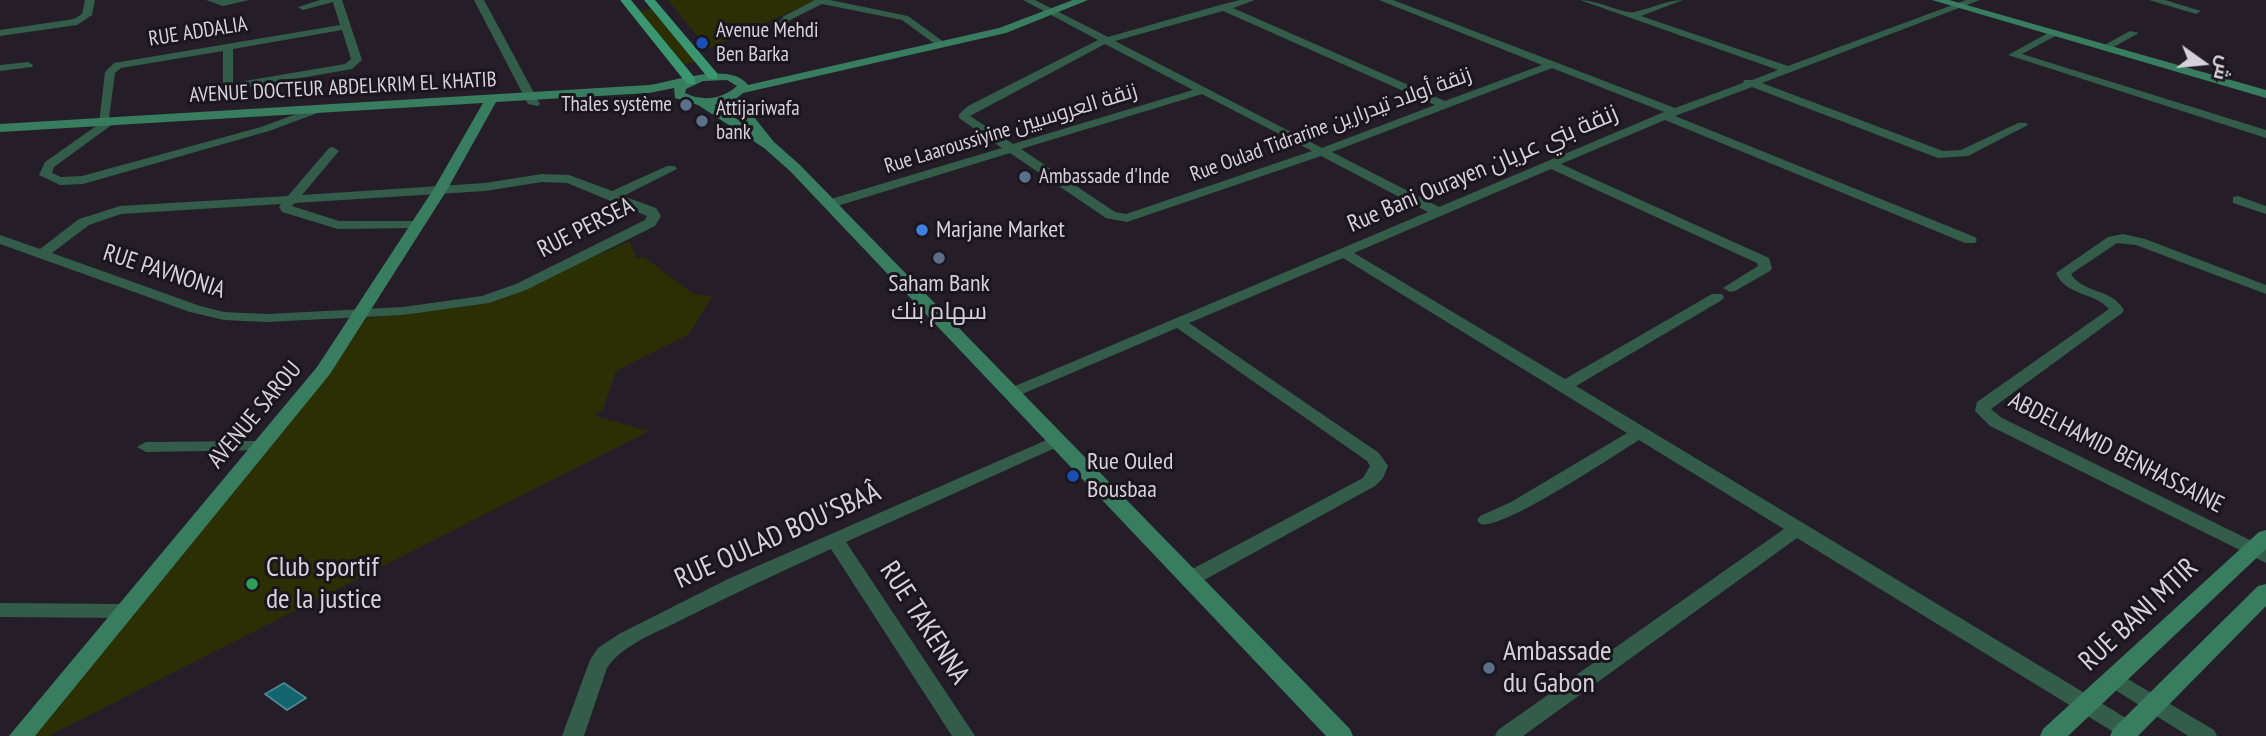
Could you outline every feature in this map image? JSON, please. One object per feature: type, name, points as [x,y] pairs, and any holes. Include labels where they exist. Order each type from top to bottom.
[{"type":"main road","points":[[625,0],[689,82],[678,90],[681,97]]},
{"type":"main road","points":[[649,0],[713,76]]},
{"type":"main road","points":[[1048,11],[1064,0]]},
{"type":"main road","points":[[700,102],[737,88],[939,42],[1002,32],[1048,11],[1083,0]]},
{"type":"main road","points":[[1937,0],[2266,94]]},
{"type":"main road","name":"AVENUE DOCTEUR ABDELKRIM EL KHATIB","points":[[533,101],[659,89],[713,76],[737,88]]},
{"type":"main road","points":[[737,88],[769,145]]},
{"type":"main road","points":[[0,135],[105,124],[296,118],[489,103],[681,97],[700,102],[769,145],[829,204],[1014,392],[1341,736]]},
{"type":"main road","name":"AVENUE DOCTEUR ABDELKRIM EL KHATIB","points":[[0,128],[105,124],[319,109],[489,103]]},
{"type":"main road","name":"AVENUE SAROU","points":[[21,736],[201,522],[259,446],[324,370],[440,190],[489,103]]},
{"type":"main road","name":"RUE BANI MTIR","points":[[2052,736],[2262,547]]},
{"type":"main road","points":[[2125,733],[2156,705],[2266,592]]},
{"type":"street","points":[[0,33],[77,22],[86,17],[90,0]]},
{"type":"street","points":[[211,0],[223,3],[244,0]]},
{"type":"street","points":[[303,6],[331,0]]},
{"type":"street","points":[[228,46],[228,85],[235,87],[344,68],[357,60],[337,0]]},
{"type":"street","points":[[479,0],[533,101]]},
{"type":"street","points":[[779,28],[787,18],[822,0],[900,16],[913,21],[939,42]]},
{"type":"street","points":[[1028,0],[1438,212]]},
{"type":"street","name":"Rue Oulad Tidrarine زنقة أولاد تيدرارين","points":[[1250,0],[1107,40],[1083,50],[964,114],[967,121],[1111,215],[1122,218],[1138,216],[1320,153],[1442,104],[1551,65]]},
{"type":"street","points":[[1384,0],[1551,65],[1970,240]]},
{"type":"street","points":[[1585,0],[1785,69]]},
{"type":"street","points":[[1632,16],[1678,0]]},
{"type":"street","name":"Rue Bani Ourayen زنقة بني عريان","points":[[1014,392],[1748,82],[1975,0]]},
{"type":"street","points":[[2154,0],[2196,11]]},
{"type":"street","points":[[1223,7],[1442,104]]},
{"type":"street","name":"RUE ADDALIA","points":[[105,124],[113,68],[345,27]]},
{"type":"street","points":[[2104,48],[2134,33]]},
{"type":"street","points":[[2054,34],[2013,55],[2266,134]]},
{"type":"street","points":[[0,68],[28,65]]},
{"type":"street","points":[[1748,82],[1942,155],[1964,153],[2022,125]]},
{"type":"street","name":"Rue Laaroussiyine زنقة العروسيين","points":[[829,204],[1014,150],[1204,90]]},
{"type":"street","points":[[105,124],[49,165],[45,176],[60,181],[83,180],[319,109]]},
{"type":"street","points":[[333,151],[285,207],[290,211],[338,225],[418,224]]},
{"type":"street","points":[[1550,164],[1764,261],[1762,270],[1730,288]]},
{"type":"street","points":[[612,196],[671,169]]},
{"type":"street","name":"RUE PERSEA","points":[[42,254],[84,222],[111,211],[440,190],[559,178],[651,211],[653,220],[500,295],[458,305],[361,314]]},
{"type":"street","points":[[2238,200],[2266,210]]},
{"type":"street","name":"RUE PAVNONIA","points":[[0,239],[179,304],[224,316],[267,318],[361,314]]},
{"type":"street","name":"ABDELHAMID BENHASSAINE","points":[[2262,547],[1996,422],[1983,411],[1983,406],[2117,310],[2109,301],[2070,284],[2063,274],[2117,239],[2140,242],[2266,290]]},
{"type":"street","points":[[1345,253],[2086,704],[2125,733]]},
{"type":"street","points":[[1565,386],[1717,298]]},
{"type":"street","points":[[1179,323],[1373,457],[1379,466],[1374,478],[1369,482],[1190,579]]},
{"type":"street","points":[[1486,520],[1517,506],[1640,432]]},
{"type":"street","name":"RUE OULAD BOU'SBAÂ","points":[[573,736],[593,675],[610,649],[687,607],[1058,440]]},
{"type":"street","points":[[146,447],[259,446]]},
{"type":"street","points":[[1506,736],[1798,528]]},
{"type":"street","name":"RUE TAKENNA","points":[[836,541],[964,736]]},
{"type":"street","points":[[0,610],[124,611]]},
{"type":"street","points":[[2116,680],[2206,736]]},
{"type":"shaded area","points":[[668,0],[816,0],[708,49]]},
{"type":"shaded area","points":[[651,9],[695,62],[684,64],[640,11]]},
{"type":"shaded area","name":"Club sportif de la justice","points":[[630,241],[636,259],[644,257],[692,293],[712,297],[689,334],[616,371],[603,409],[595,416],[649,431],[48,736],[33,736],[366,318],[482,304]]},
{"type":"water","points":[[284,683],[306,698],[287,710],[265,694]]},
{"type":"place","name":"Avenue Mehdi Ben Barka","points":[[702,43]]},
{"type":"place","name":"Thales système","points":[[686,105]]},
{"type":"place","name":"Attijariwafa bank","points":[[702,121]]},
{"type":"place","name":"Ambassade d'Inde","points":[[1025,177]]},
{"type":"place","name":"Marjane Market","points":[[922,230]]},
{"type":"place","name":"Saham Bank سهام بنك","points":[[939,258]]},
{"type":"place","name":"Rue Ouled Bousbaa","points":[[1073,476]]},
{"type":"place","name":"Club sportif de la justice","points":[[252,584]]},
{"type":"place","name":"Ambassade du Gabon","points":[[1489,668]]}]
